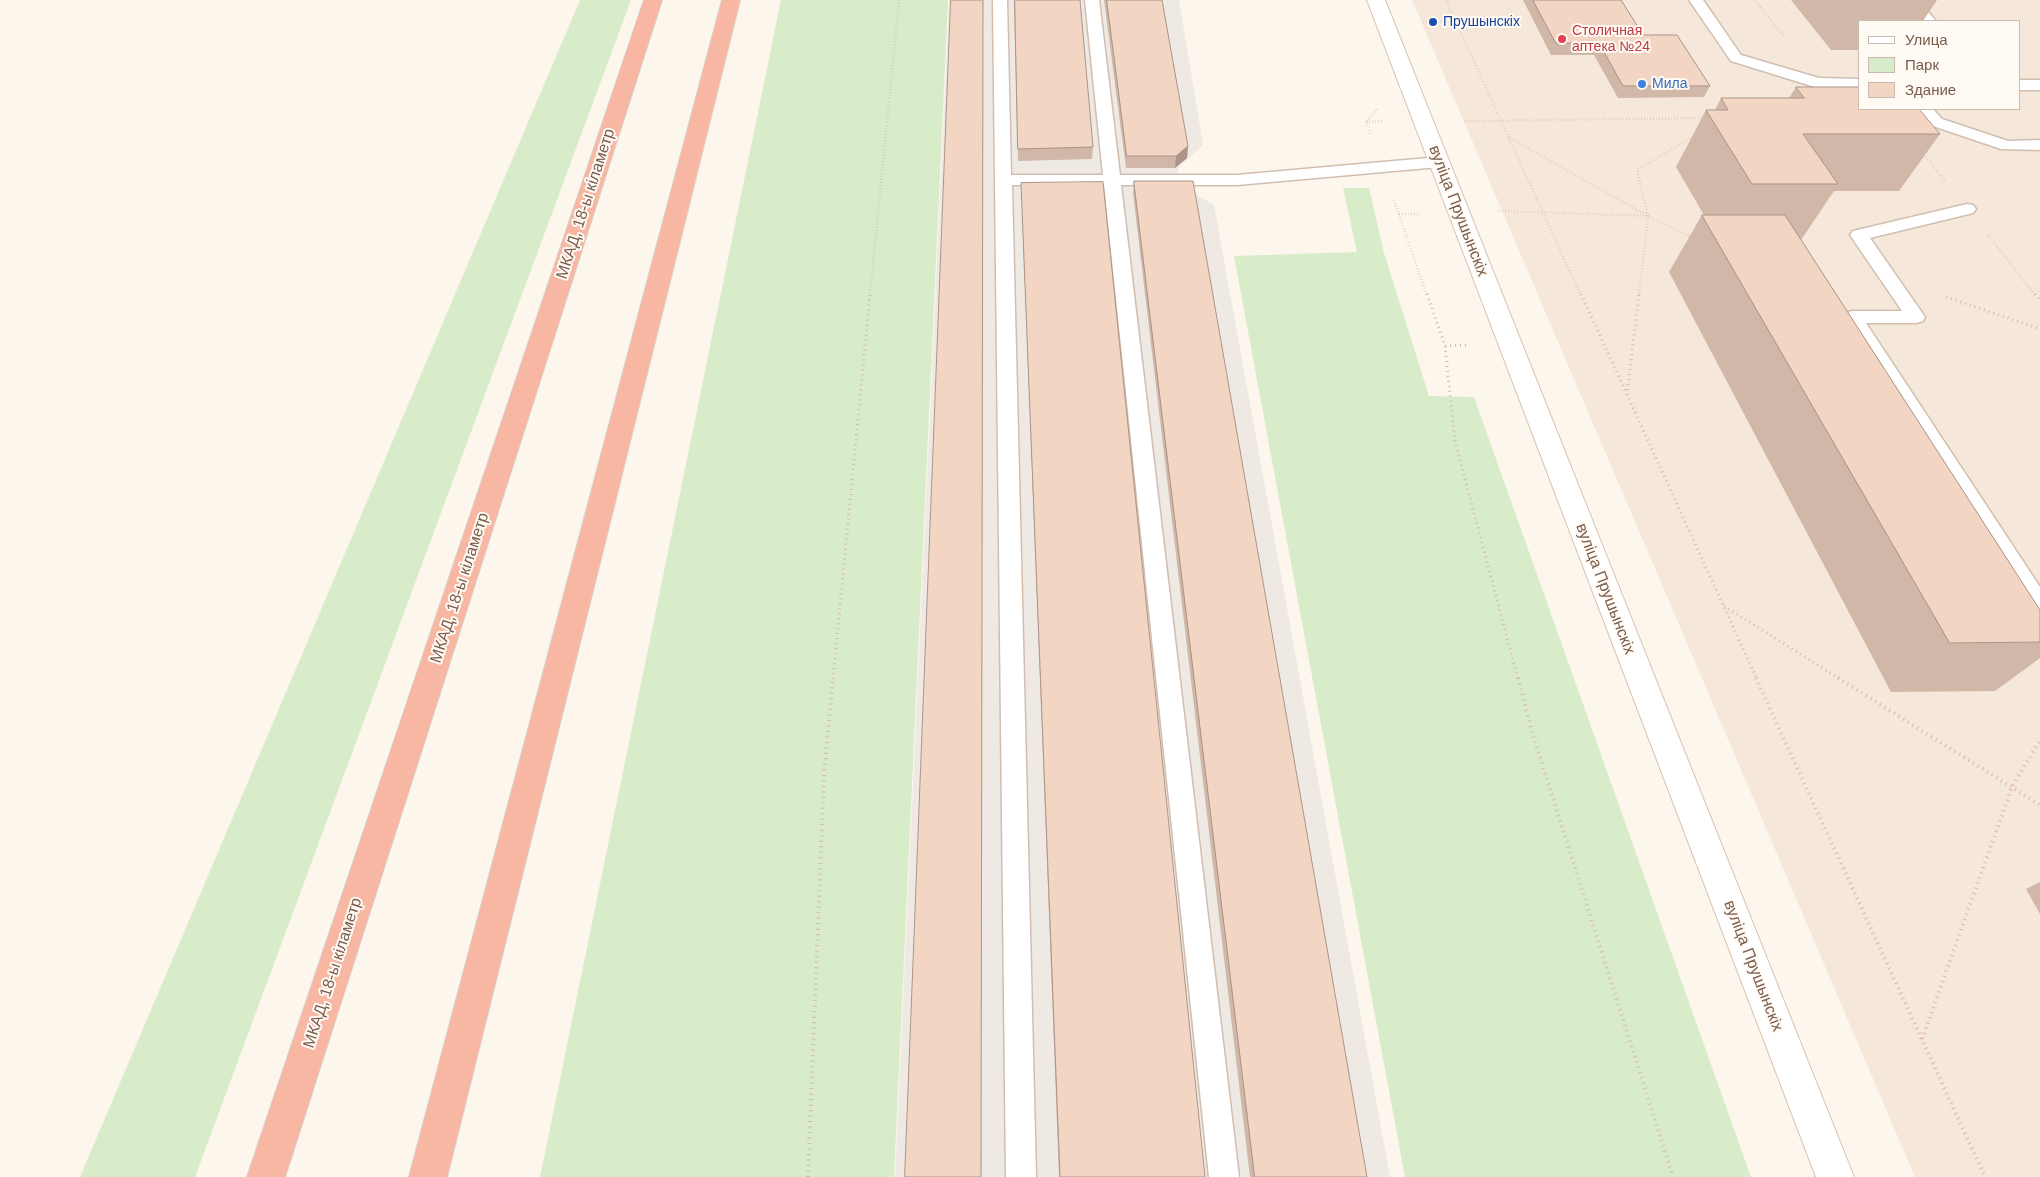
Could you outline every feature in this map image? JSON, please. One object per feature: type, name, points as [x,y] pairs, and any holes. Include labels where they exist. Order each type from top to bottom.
[{"type":"highway","name":"МКАД, 18-ы кіламетр","points":[[266,1177],[653,0]]},
{"type":"highway","points":[[428,1177],[731,0]]},
{"type":"street","name":"вуліца Прушынскіх","points":[[1376,0],[1835,1177]]},
{"type":"lane","points":[[1000,0],[1022,1177]]},
{"type":"lane","points":[[1092,0],[1224,1177]]},
{"type":"lane","points":[[1696,0],[1736,58],[1818,83],[1858,84]]},
{"type":"lane","points":[[1910,0],[1928,20]]},
{"type":"lane","points":[[2020,85],[2040,85]]},
{"type":"lane","points":[[1926,110],[1936,122],[2007,146],[2040,145]]},
{"type":"lane","points":[[1003,180],[1236,180],[1439,162]]},
{"type":"lane","points":[[1967,209],[1859,235],[1916,317],[1852,317],[2040,606]]},
{"type":"path","points":[[808,1177],[824,774],[898,0]]},
{"type":"path","points":[[1446,0],[1985,1177]]},
{"type":"path","points":[[1434,22],[1455,21]]},
{"type":"path","points":[[1501,121],[1713,118]]},
{"type":"path","points":[[1366,122],[1445,346],[1455,441],[1532,732],[1673,1177]]},
{"type":"path","points":[[1627,396],[1648,216],[1638,170],[1700,132]]},
{"type":"path","points":[[1509,138],[1648,216],[1702,242]]},
{"type":"path","points":[[1543,210],[1648,216]]},
{"type":"path","points":[[1888,276],[2040,329]]},
{"type":"path","points":[[1724,606],[2040,804]]},
{"type":"path","points":[[1922,1039],[2012,787],[2040,740]]},
{"type":"shaded area","points":[[949,0],[1179,0],[1203,145],[1178,168],[1178,180],[1191,192],[1214,205],[1390,1177],[895,1177]]},
{"type":"shaded area","points":[[1412,0],[2040,0],[2040,1177],[1915,1177]]},
{"type":"green space","points":[[580,0],[631,0],[195,1177],[80,1177]]},
{"type":"green space","points":[[781,0],[948,0],[894,1177],[540,1177]]},
{"type":"green space","points":[[1343,188],[1369,188],[1384,253],[1429,396],[1474,397],[1751,1177],[1405,1177],[1234,256],[1357,252]]},
{"type":"building","points":[[951,0],[983,0],[981,1177],[905,1177]]},
{"type":"building","points":[[1015,0],[1080,0],[1093,147],[1018,149]]},
{"type":"building","points":[[1107,0],[1162,0],[1188,146],[1176,156],[1127,156]]},
{"type":"building","points":[[1533,0],[1621,0],[1643,35],[1677,35],[1710,86],[1623,86],[1599,43],[1556,43]]},
{"type":"building","points":[[1796,87],[1858,87],[1858,110],[1920,110],[1940,134],[1803,134],[1838,184],[1752,184],[1706,110],[1728,110],[1721,98],[1804,98]]},
{"type":"building","points":[[1134,181],[1193,181],[1367,1177],[1255,1177]]},
{"type":"building","points":[[1103,182],[1205,1177],[1060,1177],[1021,183]]},
{"type":"building","points":[[1702,215],[1785,215],[2040,610],[2040,642],[1950,643]]},
{"type":"place","name":"Прушынскіх","points":[[1433,22]]},
{"type":"place","name":"Столичная аптека №24","points":[[1562,39]]},
{"type":"place","name":"Мила","points":[[1642,84]]}]
